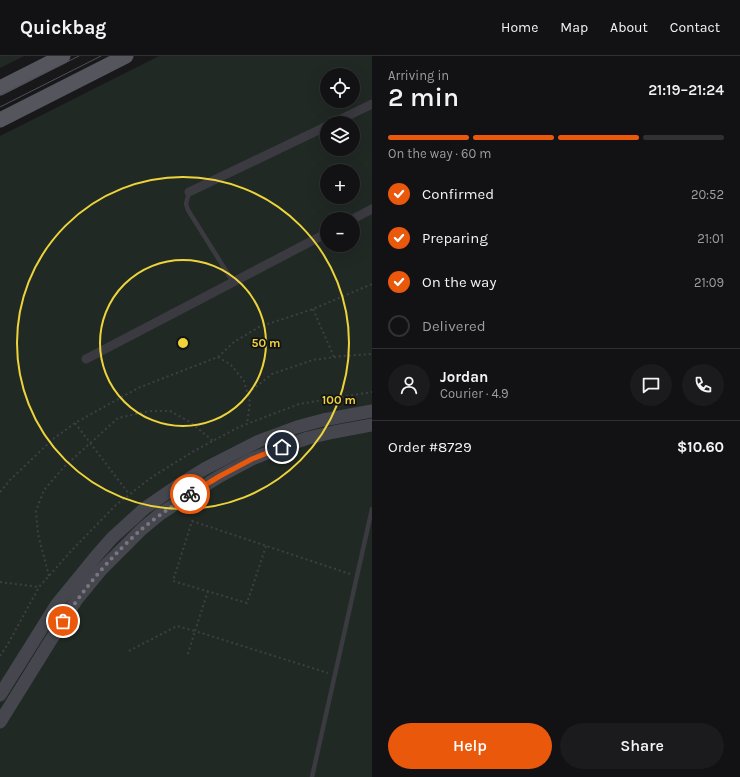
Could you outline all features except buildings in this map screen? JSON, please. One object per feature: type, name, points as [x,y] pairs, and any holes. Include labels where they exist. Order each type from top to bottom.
[{"type":"main road","points":[[0,88],[63,56]]},
{"type":"main road","points":[[0,120],[126,56]]},
{"type":"street","points":[[347,116],[372,104]]},
{"type":"street","points":[[189,192],[320,129]]},
{"type":"street","points":[[360,215],[372,209]]},
{"type":"street","points":[[86,360],[320,237]]},
{"type":"street","points":[[0,696],[57,604],[112,538],[145,508],[206,468],[259,440],[323,420],[372,411]]},
{"type":"street","points":[[0,722],[77,599],[100,571],[122,548],[160,514],[196,490],[252,459],[308,438],[372,425]]},
{"type":"lane","points":[[189,192],[186,204],[188,210],[233,282]]},
{"type":"lane","points":[[312,777],[372,509]]},
{"type":"path","points":[[0,492],[10,480],[53,438],[75,423],[138,388],[218,357],[234,342],[259,327],[313,309],[372,284]]},
{"type":"path","points":[[313,309],[334,357]]},
{"type":"path","points":[[248,393],[272,374],[313,360],[372,354]]},
{"type":"path","points":[[218,357],[231,365],[244,381],[250,402],[247,424]]},
{"type":"path","points":[[49,576],[38,534],[36,511],[44,490],[65,466],[118,418],[150,411],[170,411],[190,422],[213,441]]},
{"type":"path","points":[[75,423],[129,494]]},
{"type":"path","points":[[266,546],[247,603],[173,581],[192,521],[357,576]]},
{"type":"path","points":[[0,582],[38,587]]},
{"type":"path","points":[[187,657],[208,591]]},
{"type":"path","points":[[129,651],[177,626],[335,675]]},
{"type":"shaded area","points":[[0,56],[24,56],[0,68]]},
{"type":"shaded area","points":[[159,56],[372,56],[372,777],[0,777],[0,136]]},
{"type":"tram line","points":[[0,95],[79,56]]},
{"type":"tram line","points":[[0,107],[101,56]]},
{"type":"way so far","points":[[63,621],[77,599],[100,571],[122,548],[160,514],[190,494]]},
{"type":"route","points":[[190,494],[252,459],[282,447]]}]
